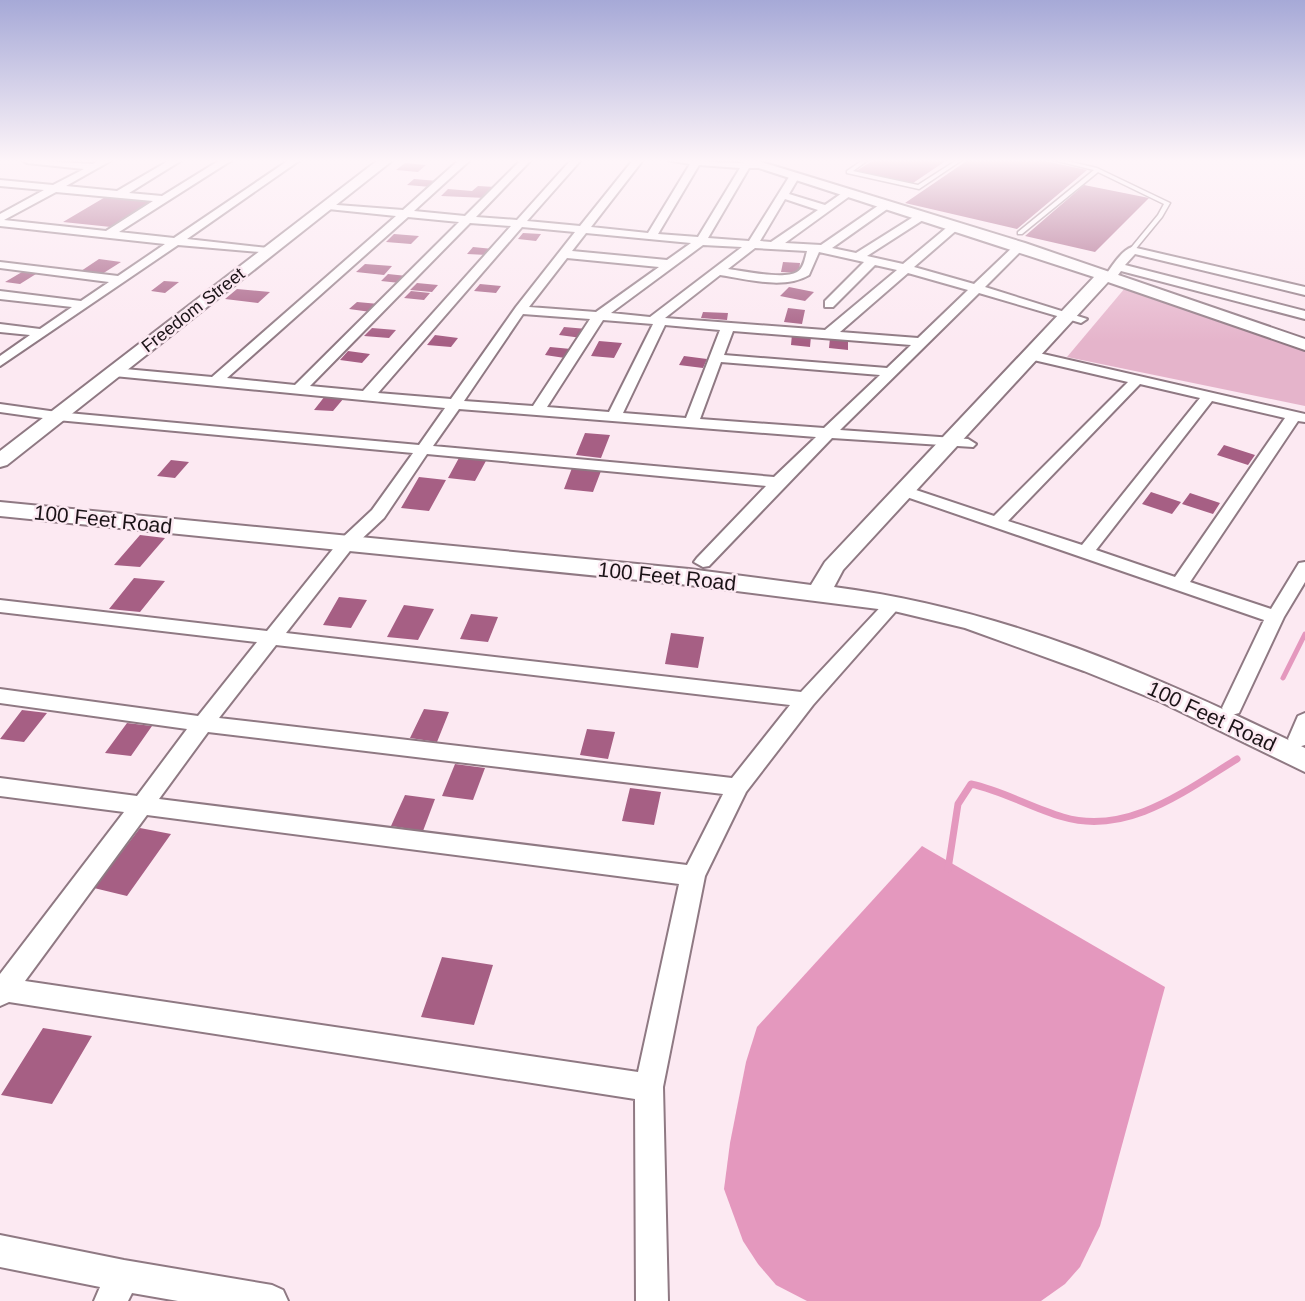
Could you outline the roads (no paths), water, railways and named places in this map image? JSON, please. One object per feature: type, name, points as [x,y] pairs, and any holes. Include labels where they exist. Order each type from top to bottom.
[{"type":"street","points":[[6,221],[268,251]]},
{"type":"street","points":[[108,234],[129,221]]},
{"type":"street","points":[[0,362],[208,221]]},
{"type":"street","name":"Freedom Street","points":[[0,461],[308,221]]},
{"type":"street","points":[[215,382],[396,221]]},
{"type":"street","points":[[299,390],[468,221]]},
{"type":"street","points":[[486,221],[818,249],[905,268],[1074,317]]},
{"type":"street","points":[[367,396],[521,221]]},
{"type":"street","points":[[590,221],[520,310],[378,514],[356,536],[203,724],[1,991],[649,1087]]},
{"type":"street","points":[[651,236],[660,221]]},
{"type":"street","points":[[537,411],[599,316],[701,241],[713,221]]},
{"type":"street","points":[[614,417],[657,320],[752,245],[768,221]]},
{"type":"street","points":[[774,246],[810,221]]},
{"type":"street","points":[[718,271],[780,277],[798,276],[805,272],[818,249],[862,221]]},
{"type":"street","points":[[859,256],[915,221]]},
{"type":"street","points":[[938,221],[1020,240],[1305,345]]},
{"type":"street","points":[[829,334],[956,226]]},
{"type":"street","points":[[703,562],[778,482],[976,289],[1020,240]]},
{"type":"street","points":[[832,586],[1132,250],[1305,291]]},
{"type":"street","points":[[564,254],[669,264]]},
{"type":"street","points":[[828,304],[873,260]]},
{"type":"street","points":[[0,265],[122,280]]},
{"type":"street","points":[[1113,274],[1305,315]]},
{"type":"street","points":[[0,295],[85,304]]},
{"type":"street","points":[[520,310],[922,342]]},
{"type":"street","points":[[691,424],[728,326]]},
{"type":"street","points":[[0,328],[43,333]]},
{"type":"street","points":[[1038,357],[1299,416],[1178,585]]},
{"type":"street","points":[[716,358],[891,372]]},
{"type":"street","points":[[114,372],[453,404],[958,444]]},
{"type":"street","points":[[996,523],[1137,380]]},
{"type":"street","points":[[1085,553],[1209,396]]},
{"type":"street","points":[[0,408],[57,416],[778,482]]},
{"type":"street","name":"100 Feet Road","points":[[0,492],[356,536],[951,599],[1106,653],[1303,741]]},
{"type":"street","points":[[912,494],[1275,617]]},
{"type":"street","name":"100 Feet Road","points":[[0,509],[703,562],[832,586],[971,621],[1303,741]]},
{"type":"street","points":[[1232,708],[1275,617],[1305,567]]},
{"type":"street","points":[[652,1301],[649,1087],[693,876],[737,787],[806,700],[894,603]]},
{"type":"street","points":[[0,606],[806,700]]},
{"type":"street","points":[[0,696],[203,724],[737,787]]},
{"type":"street","points":[[0,787],[693,876]]},
{"type":"street","points":[[0,1251],[117,1289],[271,1301]]},
{"type":"lane","points":[[1020,240],[1041,221]]},
{"type":"lane","points":[[1132,250],[1156,221]]},
{"type":"waterway","points":[[1283,678],[1305,634]]},
{"type":"waterway","points":[[948,869],[958,804],[971,784],[1063,817],[1087,821],[1110,820],[1154,807],[1237,759]]}]
